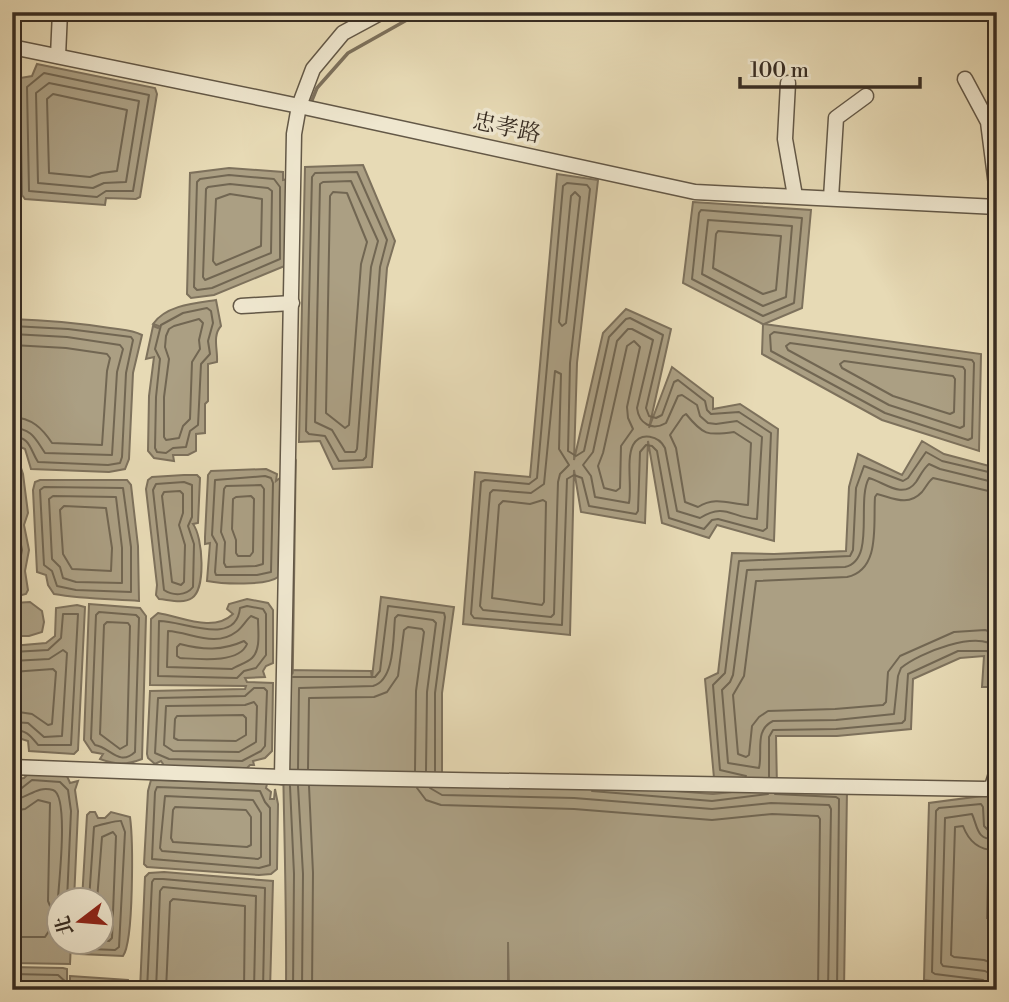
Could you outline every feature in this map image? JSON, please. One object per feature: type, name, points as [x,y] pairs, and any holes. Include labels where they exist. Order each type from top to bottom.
[{"type":"street","points":[[58,57],[60,12]]},
{"type":"street","points":[[282,777],[294,134],[299,106],[313,69],[343,33],[382,12]]},
{"type":"street","name":"忠孝路","points":[[12,47],[695,192],[997,207]]},
{"type":"street","points":[[965,79],[988,122],[997,193]]},
{"type":"street","points":[[788,83],[785,139],[795,197]]},
{"type":"street","points":[[831,198],[836,118],[866,96]]},
{"type":"street","points":[[241,306],[292,303]]},
{"type":"street","points":[[12,767],[282,777],[985,789],[991,788],[997,766]]},
{"type":"water","points":[[37,64],[155,88],[157,94],[140,197],[106,198],[105,205],[25,199],[22,195],[20,78],[32,76]]},
{"type":"water","points":[[363,165],[395,241],[387,268],[372,467],[333,469],[320,441],[299,442],[305,167]]},
{"type":"water","points":[[229,168],[283,172],[283,180],[288,179],[287,265],[214,295],[191,298],[187,294],[190,173]]},
{"type":"water","points":[[557,174],[598,180],[577,363],[574,460],[603,333],[626,309],[671,329],[649,428],[672,367],[713,398],[713,409],[740,404],[778,429],[774,541],[717,525],[709,538],[662,523],[648,441],[645,523],[581,512],[574,470],[570,635],[463,624],[475,472],[530,477]]},
{"type":"water","points":[[693,202],[811,210],[802,308],[764,324],[981,354],[979,451],[882,420],[762,354],[763,324],[683,283]]},
{"type":"water","points":[[216,300],[221,326],[216,339],[217,362],[208,364],[205,433],[196,434],[196,451],[188,455],[173,455],[174,461],[154,458],[148,451],[149,396],[154,357],[146,359],[153,326],[159,326],[153,324],[173,309]]},
{"type":"water","points":[[12,319],[86,325],[142,335],[133,373],[129,459],[125,469],[109,472],[31,469],[25,449],[12,443]]},
{"type":"water","points":[[922,441],[944,454],[997,468],[997,687],[982,687],[984,656],[960,658],[913,679],[911,729],[837,736],[776,736],[777,788],[847,790],[844,990],[509,990],[508,942],[508,990],[286,990],[282,670],[371,671],[372,678],[381,597],[454,607],[442,693],[442,779],[575,783],[713,794],[772,788],[714,778],[705,679],[718,673],[732,553],[846,551],[849,487],[858,454],[902,475]]},
{"type":"water","points":[[17,456],[23,474],[28,513],[24,525],[29,550],[25,571],[28,590],[26,594],[14,597],[13,458]]},
{"type":"water","points":[[266,469],[277,474],[276,481],[280,478],[278,577],[255,583],[207,581],[210,543],[205,544],[208,475],[211,471]]},
{"type":"water","points":[[197,475],[200,478],[198,523],[193,524],[201,551],[199,584],[196,593],[188,600],[159,599],[156,595],[146,489],[148,480],[152,477]]},
{"type":"water","points":[[127,480],[131,485],[138,546],[139,601],[54,594],[46,575],[37,572],[33,490],[35,482]]},
{"type":"water","points":[[247,599],[268,603],[273,610],[273,663],[263,671],[265,677],[245,678],[247,682],[273,683],[272,751],[265,758],[253,761],[254,765],[247,768],[160,766],[163,764],[161,761],[155,764],[147,754],[150,691],[245,689],[246,686],[150,685],[151,619],[158,613],[197,622],[216,622],[233,614],[227,609],[229,604]]},
{"type":"water","points":[[30,602],[42,611],[42,632],[29,636],[14,636],[12,606],[14,603]]},
{"type":"water","points":[[89,604],[140,608],[146,616],[142,759],[137,761],[121,764],[100,759],[103,754],[92,752],[84,740]]},
{"type":"water","points":[[77,605],[85,607],[78,750],[74,754],[29,751],[28,741],[12,736],[12,646],[46,643],[55,636],[56,608]]},
{"type":"water","points":[[29,773],[67,776],[70,783],[78,781],[75,790],[78,811],[75,886],[46,886],[46,956],[70,956],[70,964],[12,963],[12,789],[18,779]]},
{"type":"water","points":[[151,780],[267,784],[266,788],[271,792],[270,799],[274,799],[275,789],[278,804],[277,869],[271,874],[259,875],[147,867],[144,864]]},
{"type":"water","points":[[990,795],[987,919],[992,824],[997,823],[997,990],[924,980],[929,803]]},
{"type":"water","points":[[95,812],[98,818],[105,818],[111,812],[130,817],[131,911],[127,947],[123,956],[116,956],[116,886],[83,886],[87,815]]},
{"type":"water","points":[[149,873],[273,881],[270,990],[140,990],[145,877]]},
{"type":"water","points":[[12,967],[67,969],[67,990],[12,990]]},
{"type":"water","points":[[70,976],[128,980],[132,990],[70,990]]},
{"type":"waterway","points":[[310,105],[317,88],[348,53],[421,12]]},
{"type":"waterway","points":[[292,673],[295,460]]}]
